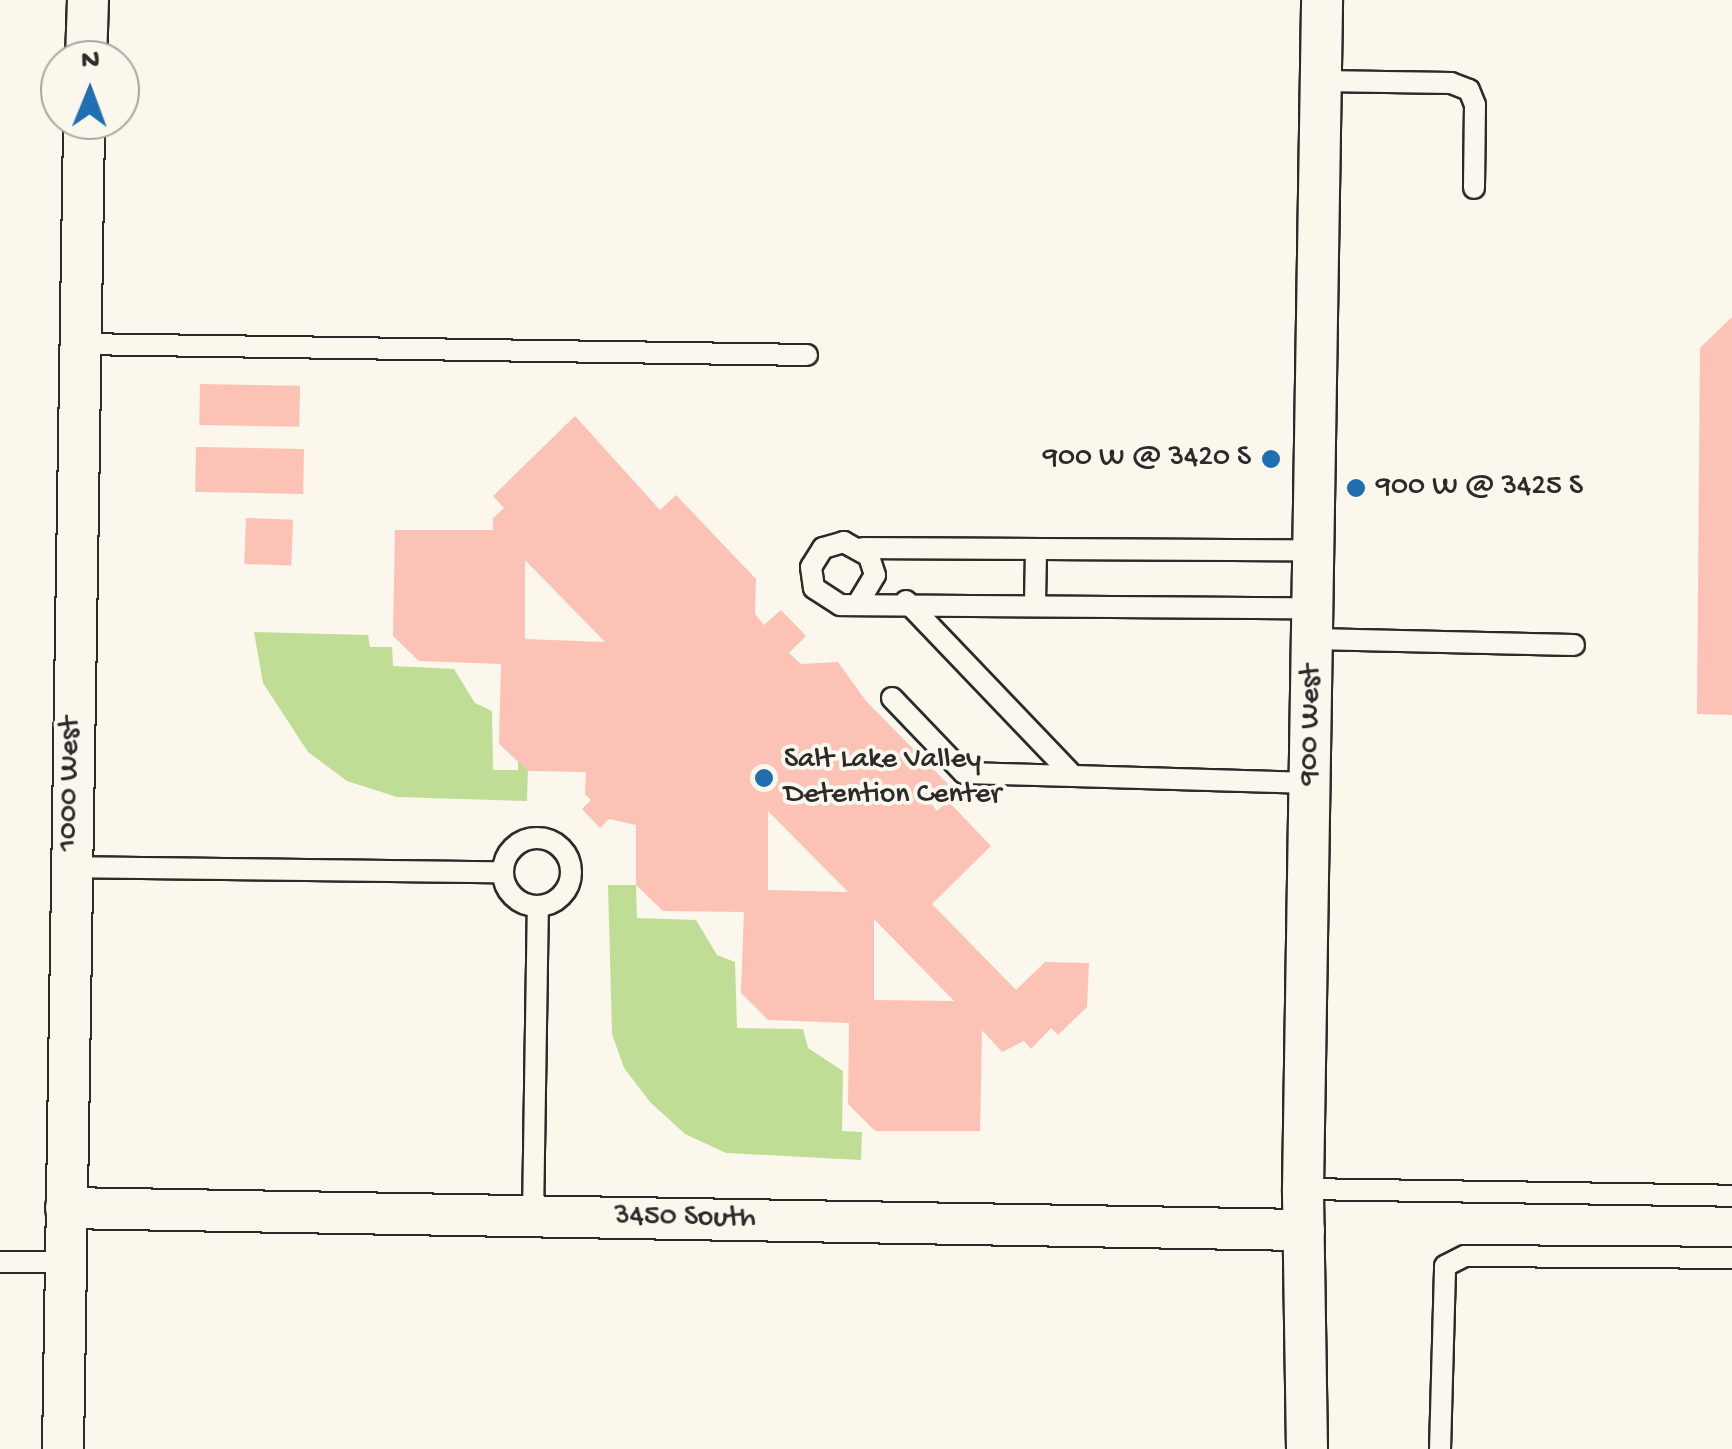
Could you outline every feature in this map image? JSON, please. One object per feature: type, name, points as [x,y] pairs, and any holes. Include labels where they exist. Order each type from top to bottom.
[{"type":"street","points":[[87,40],[88,0]]},
{"type":"street","name":"900 West","points":[[1307,1449],[1304,1189],[1322,0]]},
{"type":"street","name":"1000 West","points":[[63,1449],[69,866],[83,140]]},
{"type":"street","name":"3450 South","points":[[66,1208],[1304,1230]]},
{"type":"lane","points":[[1321,81],[1451,83],[1469,90],[1475,104],[1474,188]]},
{"type":"lane","points":[[78,344],[806,355]]},
{"type":"lane","points":[[1314,550],[1036,552],[862,548],[832,543],[812,567],[821,597],[840,605],[860,600],[1035,603],[1574,645]]},
{"type":"lane","points":[[860,600],[874,575],[862,548]]},
{"type":"lane","points":[[1035,603],[1036,552]]},
{"type":"lane","points":[[906,601],[1074,776]]},
{"type":"lane","points":[[892,698],[964,773],[1311,783]]},
{"type":"lane","points":[[527,840],[560,846],[571,866],[567,889],[538,906],[517,900],[503,872],[510,852],[527,840]]},
{"type":"lane","points":[[69,866],[503,872]]},
{"type":"lane","points":[[533,1216],[538,906]]},
{"type":"lane","points":[[1304,1189],[1732,1196]]},
{"type":"lane","points":[[1440,1449],[1445,1266],[1465,1256],[1732,1258]]},
{"type":"lane","points":[[0,1262],[65,1262]]},
{"type":"green space","points":[[254,632],[368,635],[370,647],[392,647],[393,666],[454,669],[475,703],[492,711],[493,770],[518,770],[518,756],[528,767],[527,801],[397,797],[347,781],[308,752],[263,683]]},
{"type":"green space","points":[[608,885],[636,885],[637,918],[696,920],[717,955],[735,962],[737,1028],[803,1029],[808,1048],[843,1071],[842,1131],[862,1132],[861,1160],[726,1153],[685,1134],[650,1102],[624,1068],[612,1034]]},
{"type":"building","points":[[1732,317],[1732,715],[1697,714],[1700,348]]},
{"type":"building","points":[[200,384],[300,386],[299,427],[199,425]]},
{"type":"building","name":"Salt Lake Valley Detention Center","points":[[575,416],[660,510],[676,495],[756,579],[755,614],[764,625],[781,610],[806,636],[789,653],[801,664],[838,662],[866,701],[948,784],[930,802],[937,811],[948,801],[991,846],[932,904],[1016,990],[1045,962],[1089,963],[1087,1007],[1058,1035],[1051,1028],[1031,1049],[1024,1041],[1002,1052],[982,1030],[980,1131],[875,1131],[848,1104],[849,1023],[768,1020],[741,993],[744,912],[663,911],[636,885],[636,825],[609,819],[600,828],[582,809],[591,800],[585,794],[586,772],[528,771],[499,744],[501,664],[419,661],[393,636],[395,530],[493,530],[493,518],[504,508],[493,496]],"holes":[[[525,560],[605,642],[525,639]],[[768,811],[848,892],[768,890]],[[874,919],[954,1001],[874,1000]]]},
{"type":"building","points":[[196,447],[304,449],[303,494],[195,492]]},
{"type":"building","points":[[246,518],[293,520],[291,566],[244,564]]},
{"type":"place","name":"900 W @ 3420 S","points":[[1271,459]]},
{"type":"place","name":"900 W @ 3425 S","points":[[1356,488]]},
{"type":"place","name":"Salt Lake Valley Detention Center","points":[[764,778]]}]
